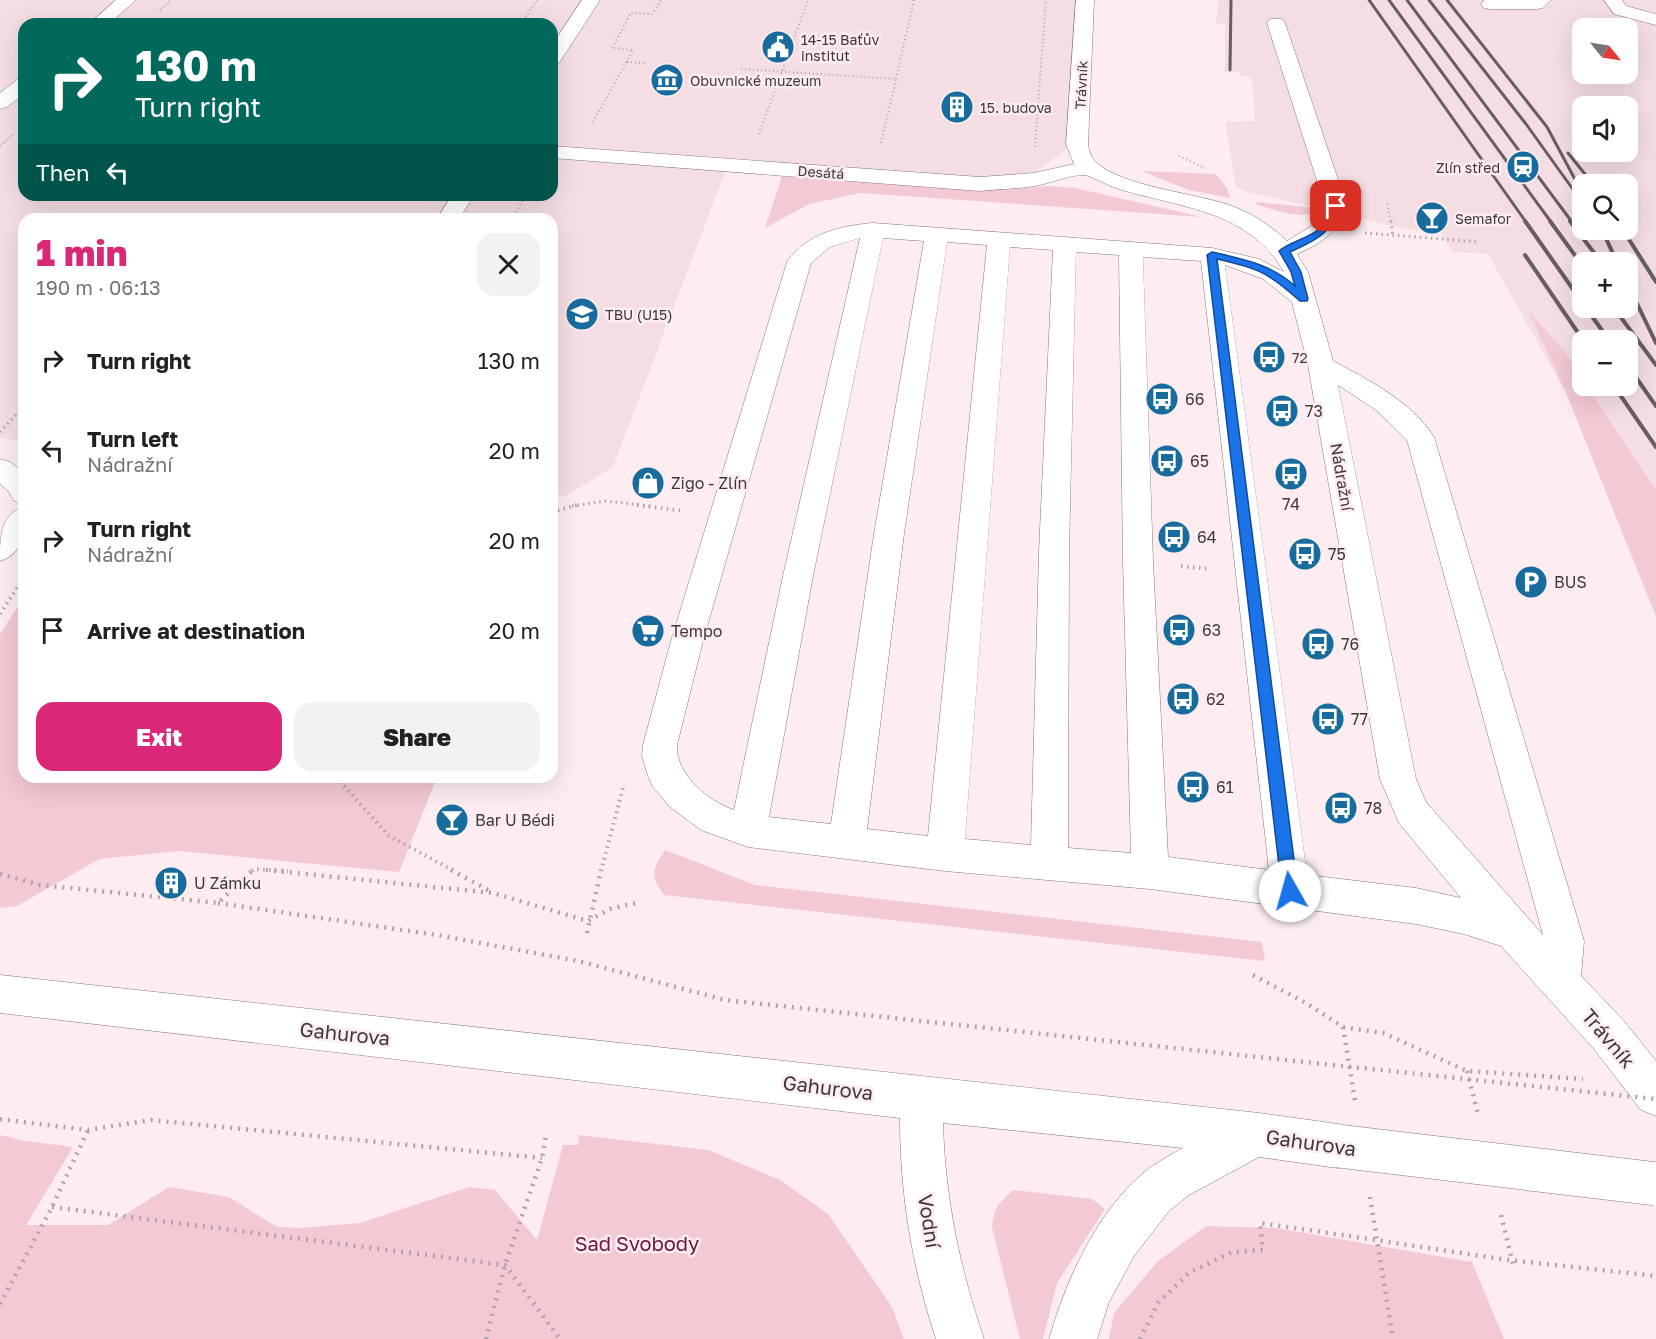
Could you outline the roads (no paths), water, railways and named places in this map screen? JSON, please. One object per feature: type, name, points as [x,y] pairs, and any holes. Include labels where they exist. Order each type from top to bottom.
[{"type":"street","points":[[121,0],[127,0]]},
{"type":"street","points":[[105,18],[127,0]]},
{"type":"street","points":[[558,50],[591,0]]},
{"type":"street","name":"Trávník","points":[[1085,0],[1077,144],[1080,155],[1089,167]]},
{"type":"street","points":[[1490,4],[1537,4],[1542,0]]},
{"type":"street","points":[[1613,0],[1620,10],[1656,20]]},
{"type":"street","points":[[1276,22],[1336,206],[1333,219],[1326,228],[1310,240],[1284,251]]},
{"type":"street","points":[[5,110],[18,92]]},
{"type":"street","name":"Desátá","points":[[558,152],[980,184],[1034,180],[1089,167]]},
{"type":"street","name":"Nádražní","points":[[1089,167],[1119,183],[1206,205],[1235,215],[1265,232],[1284,251],[1296,272],[1321,365],[1398,779],[1412,812],[1514,932],[1561,983]]},
{"type":"street","points":[[748,831],[798,576],[873,230]]},
{"type":"street","name":"Nádražní","points":[[1303,299],[1282,279],[1257,265],[1212,255],[873,230],[843,234],[818,243],[806,252],[799,262],[687,641],[659,756],[666,776],[683,796],[714,819],[748,831],[945,854],[1150,872],[1416,906],[1464,916],[1514,932]]},
{"type":"street","points":[[848,843],[889,534],[937,234]]},
{"type":"street","points":[[945,854],[999,239]]},
{"type":"street","points":[[1049,863],[1054,540],[1065,243]]},
{"type":"street","points":[[1131,249],[1138,561],[1150,872]]},
{"type":"street","points":[[1212,255],[1290,891]]},
{"type":"street","points":[[1321,365],[1381,398],[1401,414],[1420,437],[1564,941],[1561,983]]},
{"type":"street","points":[[0,469],[18,484]]},
{"type":"street","points":[[0,550],[18,525]]},
{"type":"street","name":"Trávník","points":[[1561,983],[1609,1035],[1656,1097]]},
{"type":"street","name":"Gahurova","points":[[0,994],[1258,1135],[1656,1184]]},
{"type":"street","name":"Vodní","points":[[921,1099],[921,1155],[930,1239],[960,1339]]},
{"type":"street","points":[[1073,1339],[1079,1315],[1099,1269],[1121,1232],[1160,1188],[1210,1157],[1258,1135]]},
{"type":"railway","points":[[1230,70],[1231,0]]},
{"type":"railway","points":[[1369,0],[1526,222]]},
{"type":"railway","points":[[1389,0],[1551,222]]},
{"type":"railway","points":[[1407,0],[1572,222]]},
{"type":"railway","points":[[1429,0],[1526,124],[1572,188]]},
{"type":"railway","points":[[1447,0],[1547,127],[1572,174]]},
{"type":"railway","points":[[1568,153],[1585,174]]},
{"type":"railway","points":[[1525,221],[1572,288]]},
{"type":"railway","points":[[1550,221],[1573,252]]},
{"type":"railway","points":[[1570,221],[1593,252]]},
{"type":"railway","points":[[1607,240],[1612,252]]},
{"type":"railway","points":[[1629,240],[1656,282]]},
{"type":"railway","points":[[1525,255],[1576,330]]},
{"type":"railway","points":[[1638,306],[1656,343]]},
{"type":"railway","points":[[1593,318],[1602,330]]},
{"type":"railway","points":[[1621,318],[1656,365]]},
{"type":"railway","points":[[1638,380],[1656,406]]},
{"type":"railway","points":[[1621,396],[1656,447]]},
{"type":"place","name":"14-15 Baťův institut","points":[[778,47]]},
{"type":"place","name":"Obuvnické muzeum","points":[[667,80]]},
{"type":"place","name":"15. budova","points":[[957,107]]},
{"type":"place","name":"Zlín střed","points":[[1523,167]]},
{"type":"place","name":"Semafor","points":[[1432,218]]},
{"type":"place","name":"TBU (U15)","points":[[582,314]]},
{"type":"place","name":"72","points":[[1269,357]]},
{"type":"place","name":"66","points":[[1162,399]]},
{"type":"place","name":"73","points":[[1282,411]]},
{"type":"place","name":"65","points":[[1167,461]]},
{"type":"place","name":"74","points":[[1291,474]]},
{"type":"place","name":"Zigo - Zlín","points":[[648,483]]},
{"type":"place","name":"64","points":[[1174,537]]},
{"type":"place","name":"75","points":[[1305,554]]},
{"type":"place","name":"BUS","points":[[1531,582]]},
{"type":"place","name":"63","points":[[1179,630]]},
{"type":"place","name":"Tempo","points":[[648,631]]},
{"type":"place","name":"76","points":[[1318,644]]},
{"type":"place","name":"62","points":[[1183,699]]},
{"type":"place","name":"77","points":[[1328,719]]},
{"type":"place","name":"61","points":[[1193,787]]},
{"type":"place","name":"78","points":[[1341,808]]},
{"type":"place","name":"Bar U Bédi","points":[[452,820]]},
{"type":"place","name":"U Zámku","points":[[171,883]]},
{"type":"park label","name":"Sad Svobody","points":[[637,1243]]}]
